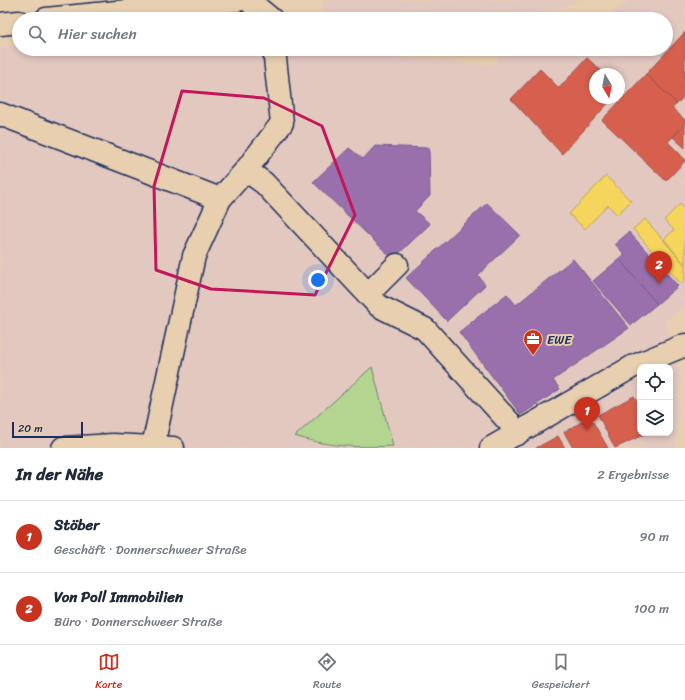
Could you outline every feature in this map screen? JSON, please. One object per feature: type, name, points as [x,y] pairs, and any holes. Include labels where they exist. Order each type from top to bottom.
[{"type":"main road","points":[[117,12],[238,0]]},
{"type":"main road","points":[[248,0],[264,12]]},
{"type":"main road","points":[[0,24],[12,23]]},
{"type":"main road","points":[[63,448],[113,445],[163,447],[194,256],[220,198],[246,170],[282,123],[275,56]]},
{"type":"main road","points":[[0,114],[220,198]]},
{"type":"main road","points":[[246,170],[264,183],[379,306],[425,328],[510,423],[517,434]]},
{"type":"main road","points":[[368,294],[397,265]]},
{"type":"main road","points":[[491,448],[632,367],[685,345]]},
{"type":"highlighted area","points":[[182,91],[264,98],[322,126],[355,215],[315,295],[211,289],[156,270],[154,186]]},
{"type":"shaded area","points":[[323,0],[582,0],[552,10],[539,12],[322,12]]},
{"type":"shaded area","points":[[630,0],[685,0],[685,307],[665,321],[681,377],[676,448],[0,448],[0,46],[12,46],[12,56],[391,56],[496,65],[497,56],[673,56],[673,12],[613,12]]},
{"type":"green space","points":[[372,367],[393,446],[368,447],[331,445],[295,436]]},
{"type":"building: Wohnen","points":[[606,176],[631,201],[617,215],[608,205],[585,229],[569,214]]},
{"type":"building: Wohnen","points":[[680,204],[685,210],[685,265],[664,239],[674,230],[664,220]]},
{"type":"building: Wohnen","points":[[645,219],[685,265],[685,280],[681,284],[633,229]]},
{"type":"building: Handel","points":[[685,32],[685,95],[677,104],[646,74],[663,56],[673,56],[673,45]]},
{"type":"building: Handel","points":[[587,58],[598,68],[589,68],[589,104],[608,104],[562,154],[511,99],[540,69],[559,88]]},
{"type":"building: Handel","points":[[646,74],[677,104],[672,108],[685,120],[685,124],[668,142],[685,159],[685,161],[666,181],[602,120],[617,104],[625,104],[625,96]]},
{"type":"building: Handel","points":[[685,124],[685,148],[673,137]]},
{"type":"building: Handel","points":[[634,396],[637,402],[637,436],[641,436],[615,448],[598,415]]},
{"type":"building: Handel","points":[[590,417],[608,448],[573,448],[564,432]]},
{"type":"building: Handel","points":[[558,436],[565,448],[536,448]]},
{"type":"building: Büros","points":[[375,146],[429,148],[430,196],[415,211],[430,224],[393,259],[313,182],[349,148],[363,159]]},
{"type":"building: Büros","points":[[487,203],[520,235],[478,275],[485,285],[447,321],[406,278]]},
{"type":"building: Büros","points":[[629,232],[678,286],[657,304],[619,259],[625,255],[615,244]]},
{"type":"building: Büros","name":"EWE","points":[[573,259],[629,328],[553,380],[560,389],[521,415],[459,332],[507,294],[516,305]]},
{"type":"building: Büros","points":[[619,259],[657,304],[631,325],[593,281]]},
{"type":"place","name":"Von Poll Immobilien","points":[[659,284]]},
{"type":"place","name":"EWE","points":[[533,356]]},
{"type":"place","name":"Stöber","points":[[587,430]]}]
